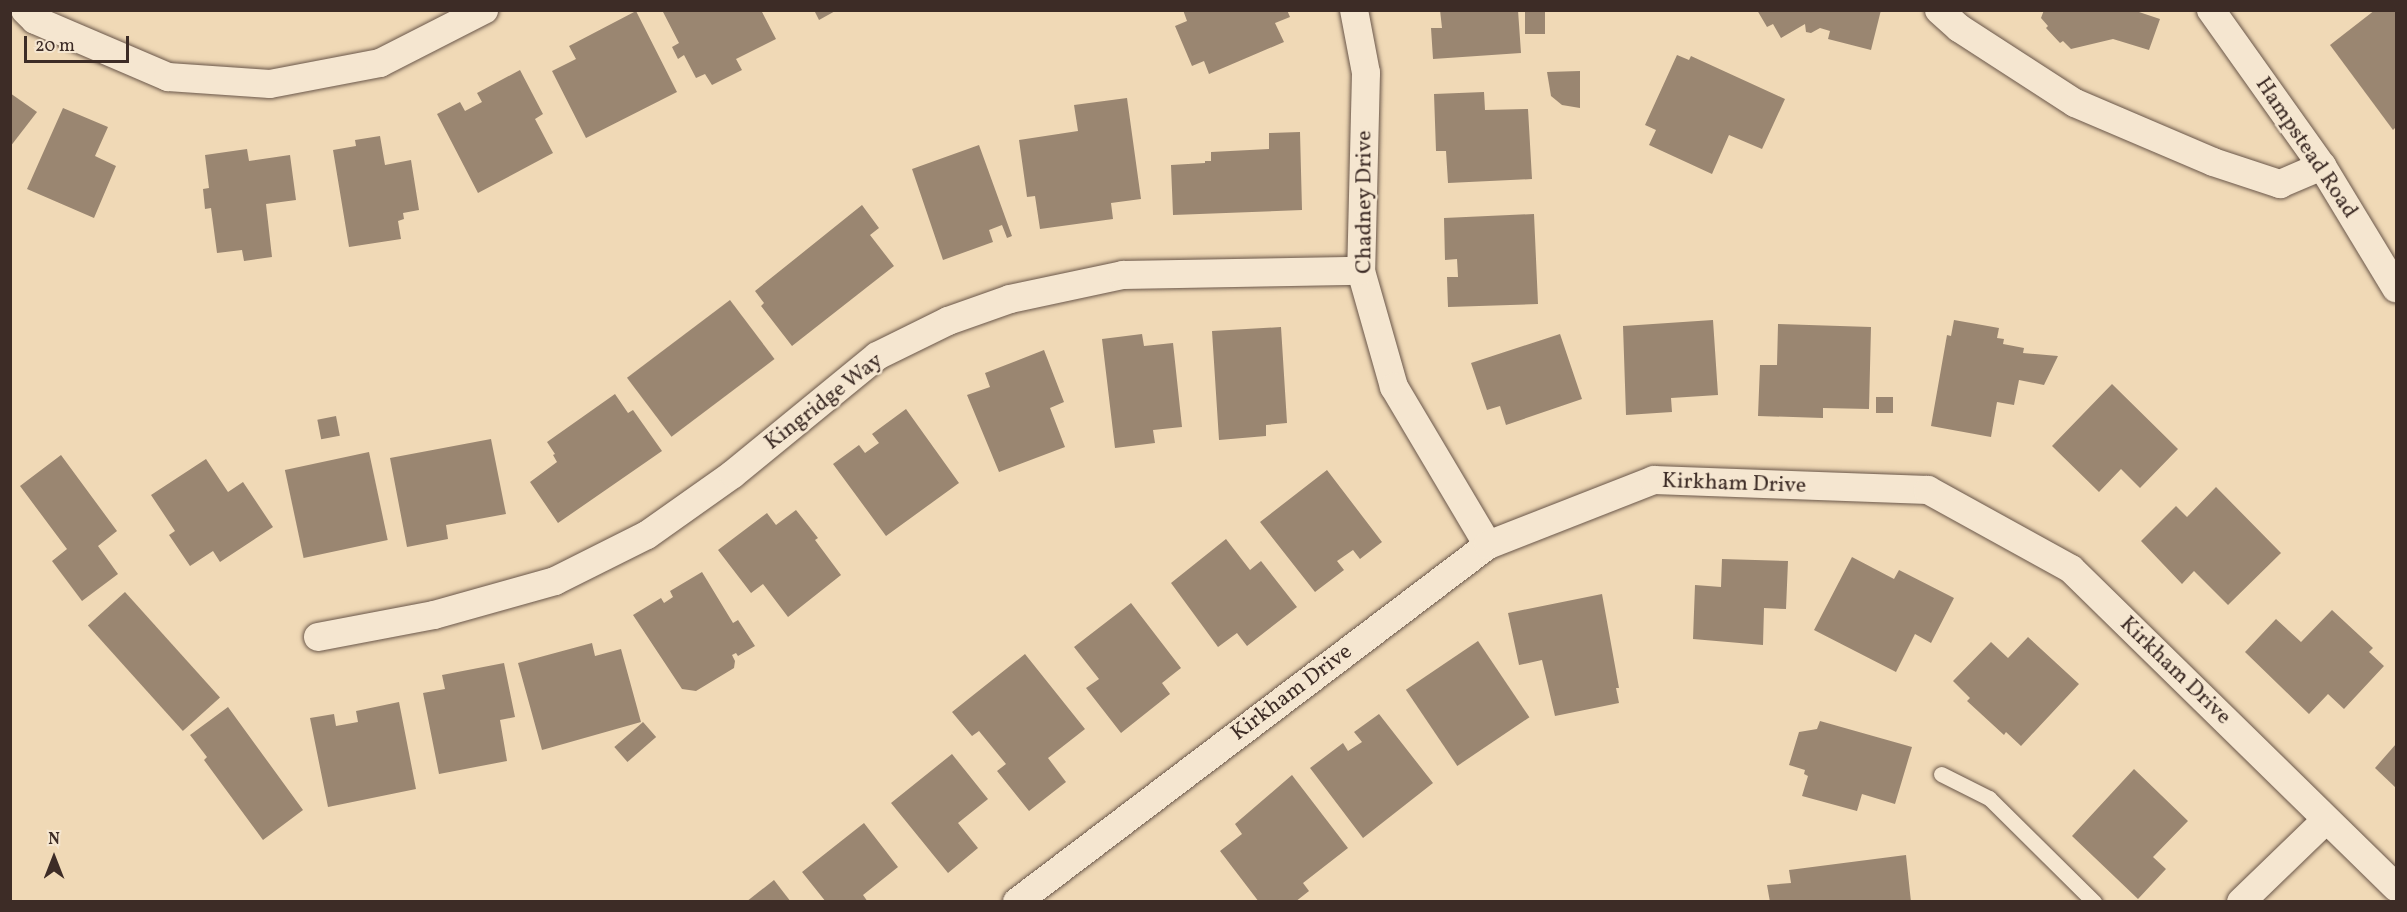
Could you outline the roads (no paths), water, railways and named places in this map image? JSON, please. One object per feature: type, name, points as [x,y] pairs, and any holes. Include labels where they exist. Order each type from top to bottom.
[{"type":"street","points":[[26,10],[35,20],[168,77],[270,84],[380,63],[484,10]]},
{"type":"street","name":"Chadney Drive","points":[[1354,10],[1366,73],[1361,271],[1394,387],[1488,544]]},
{"type":"street","points":[[1939,10],[1959,28],[2075,103],[2213,162],[2280,184],[2322,166]]},
{"type":"street","name":"Hampstead Road","points":[[2211,10],[2322,166],[2397,288]]},
{"type":"street","name":"Kingridge Way","points":[[318,637],[434,615],[555,581],[647,535],[733,474],[877,356],[948,321],[1010,299],[1123,275],[1361,271]]},
{"type":"street","name":"Kirkham Drive","points":[[1017,902],[1488,544],[1654,480],[1928,490],[2071,569],[2397,887]]},
{"type":"street","points":[[2241,902],[2326,820]]},
{"type":"lane","points":[[1941,774],[1989,798],[2094,902]]}]
